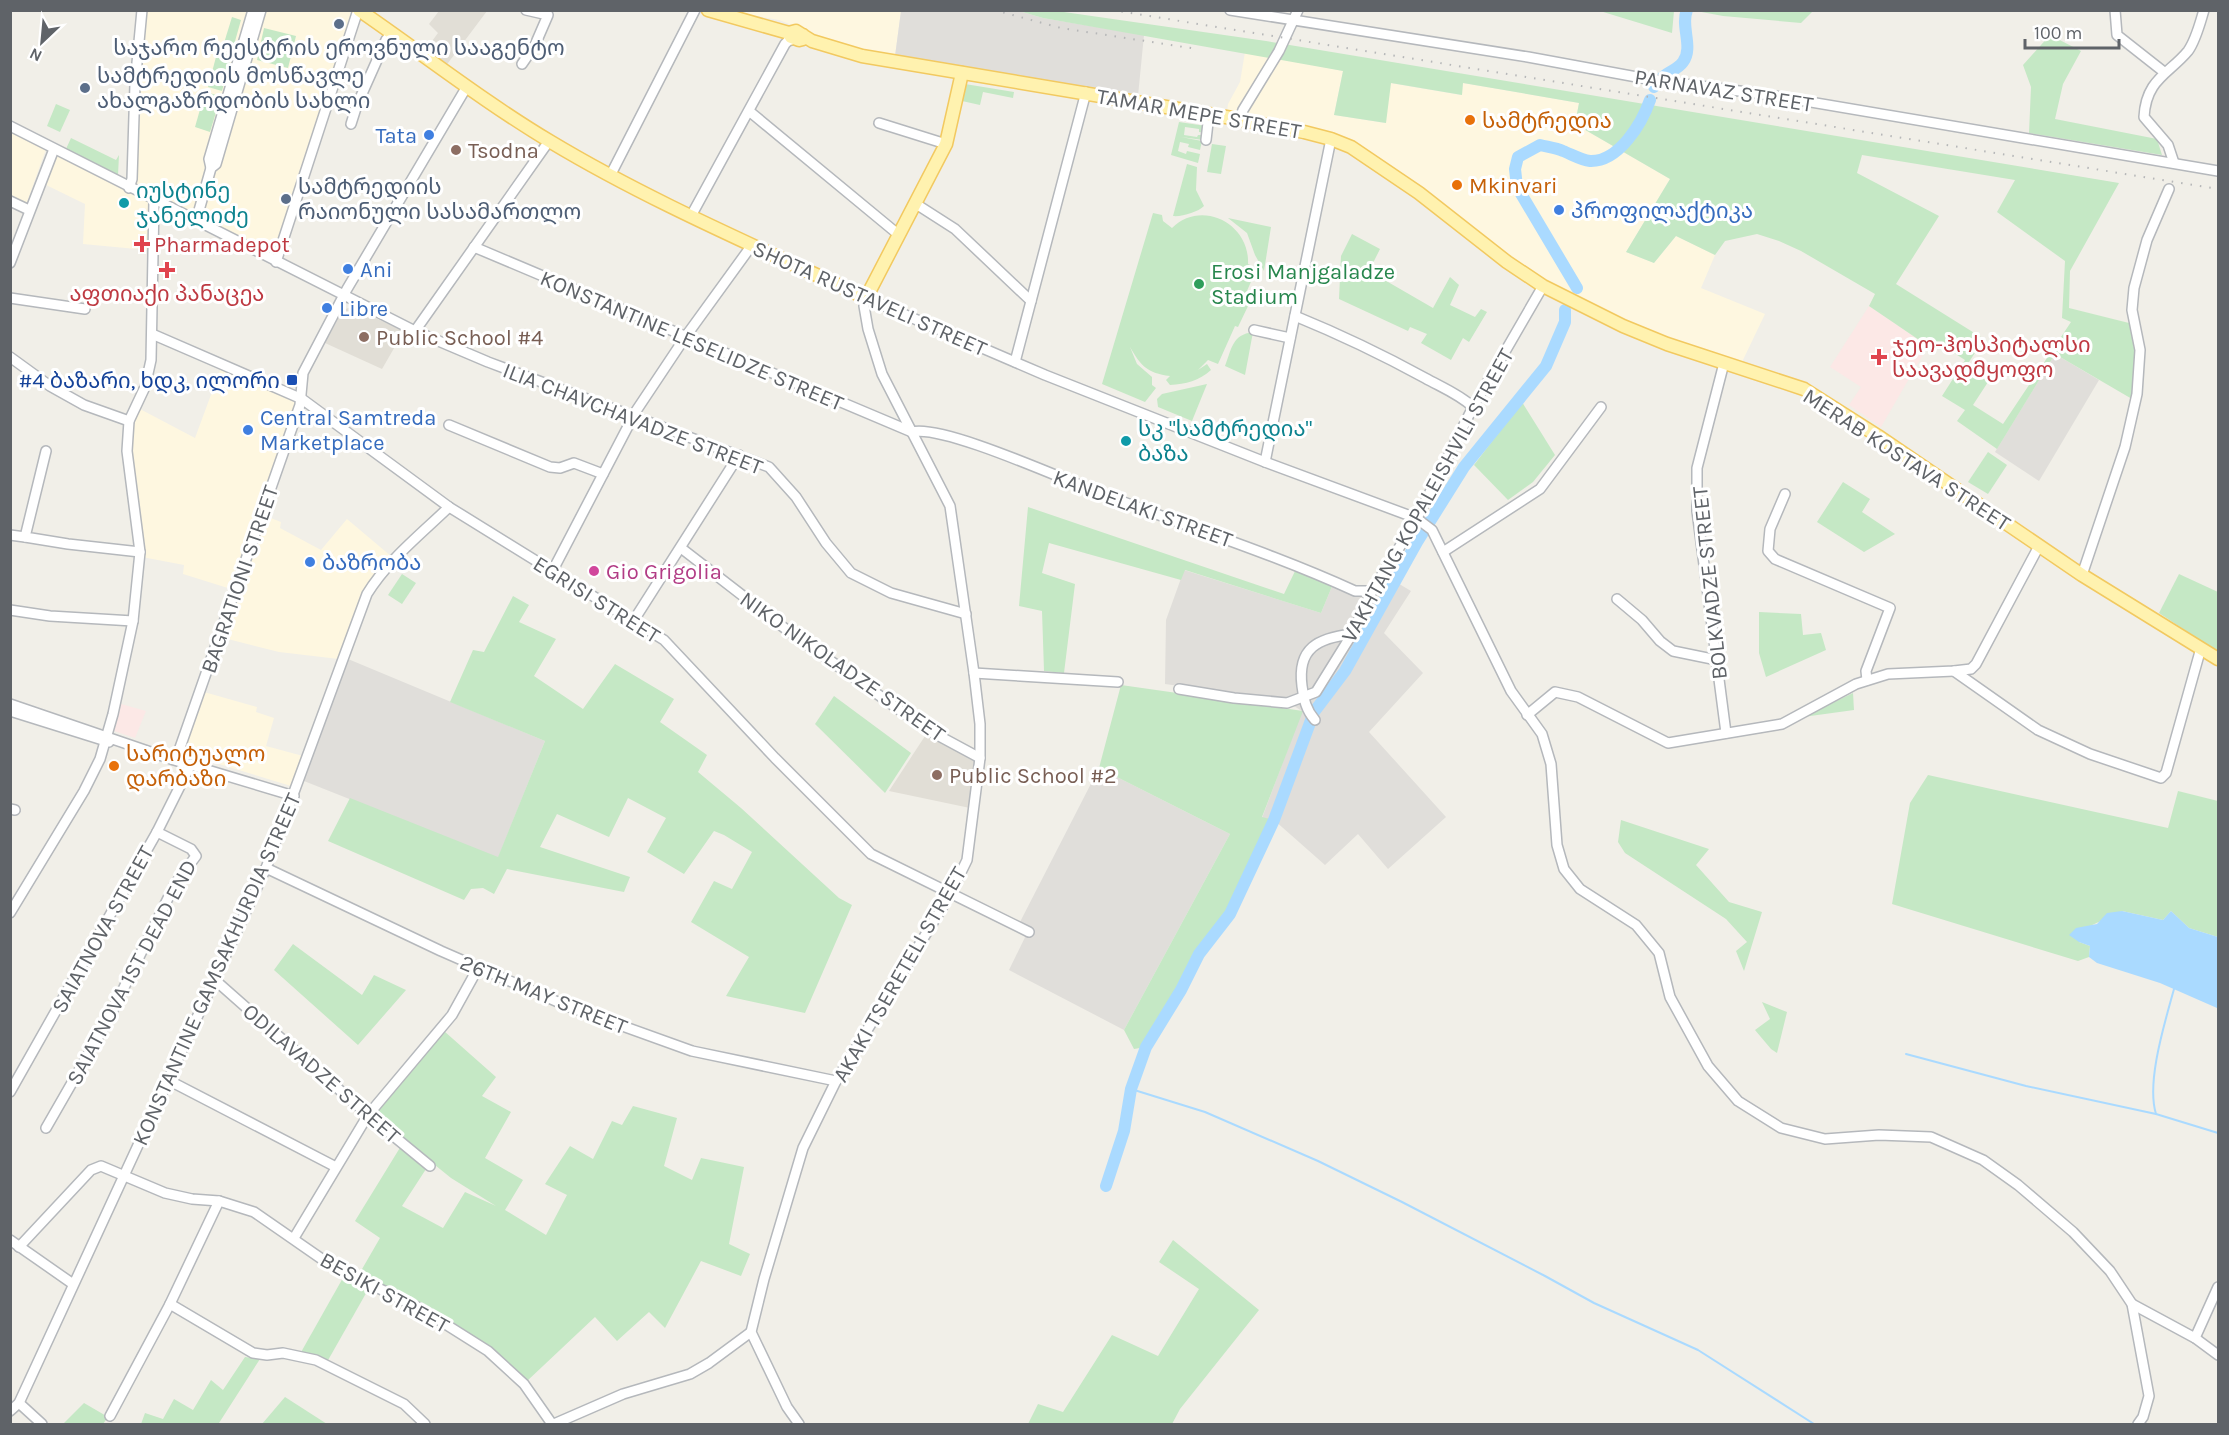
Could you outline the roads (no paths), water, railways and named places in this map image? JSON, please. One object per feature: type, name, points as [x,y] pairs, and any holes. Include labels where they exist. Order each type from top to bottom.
[{"type":"main road","name":"SHOTA RUSTAVELI STREET","points":[[358,10],[466,87],[549,141],[610,176],[866,298]]},
{"type":"main road","name":"TAMAR MEPE STREET","points":[[708,10],[862,56],[1240,119],[1331,139],[1363,153],[1419,193],[1506,262],[1543,286]]},
{"type":"main road","points":[[866,298],[946,144],[962,73]]},
{"type":"main road","name":"MERAB KOSTAVA STREET","points":[[1543,286],[1627,328],[1667,344],[1804,389],[1878,436],[2082,575],[2218,659]]},
{"type":"street","points":[[129,188],[132,179],[135,84],[142,10]]},
{"type":"street","points":[[211,168],[208,159],[253,10]]},
{"type":"street","points":[[196,221],[261,10]]},
{"type":"street","points":[[276,262],[358,10]]},
{"type":"street","points":[[522,64],[535,45],[548,15],[526,10]]},
{"type":"street","points":[[610,176],[695,10]]},
{"type":"street","name":"PARNAVAZ STREET","points":[[1230,10],[1658,81],[1763,94],[2218,171]]},
{"type":"street","points":[[1240,119],[1243,110],[1279,51],[1298,10]]},
{"type":"street","points":[[2115,10],[2117,35],[2164,72]]},
{"type":"street","points":[[2174,163],[2168,146],[2144,117],[2145,106],[2160,76],[2189,50],[2204,10]]},
{"type":"street","points":[[351,124],[386,40],[392,33]]},
{"type":"street","points":[[690,216],[786,44],[788,41],[800,38]]},
{"type":"street","name":"BAGRATIONI STREET","points":[[176,759],[302,399],[303,373],[344,296],[466,87]]},
{"type":"street","points":[[1015,362],[1086,92]]},
{"type":"street","points":[[749,111],[899,235]]},
{"type":"street","points":[[1206,140],[1209,114]]},
{"type":"street","points":[[879,123],[946,144]]},
{"type":"street","name":"ILIA CHAVCHAVADZE STREET","points":[[10,126],[415,331],[488,362],[768,467],[796,497],[826,543],[851,573],[891,593],[966,615]]},
{"type":"street","points":[[1265,462],[1331,139]]},
{"type":"street","points":[[415,331],[549,141]]},
{"type":"street","points":[[10,263],[54,149]]},
{"type":"street","points":[[2082,575],[2125,447],[2134,405],[2140,350],[2132,310],[2134,288],[2147,240],[2169,189]]},
{"type":"street","points":[[10,913],[84,791],[100,759],[133,621],[140,552],[127,452],[129,421],[145,387],[151,360],[154,200]]},
{"type":"street","points":[[10,201],[29,210]]},
{"type":"street","points":[[916,204],[955,229],[1031,301]]},
{"type":"street","points":[[553,570],[634,416],[686,336],[752,245]]},
{"type":"street","name":"KONSTANTINE LESELIDZE STREET","points":[[474,247],[912,432]]},
{"type":"street","name":"VAKHTANG KOPALEISHVILI STREET","points":[[1304,698],[1316,692],[1352,634],[1372,591],[1416,518],[1473,406],[1543,286]]},
{"type":"street","points":[[10,298],[85,309]]},
{"type":"street","name":"SHOTA RUSTAVELI STREET","points":[[866,298],[1015,362],[1265,462],[1416,518],[1429,528],[1443,552]]},
{"type":"street","name":"AKAKI TSERETELI STREET","points":[[751,1332],[764,1279],[803,1148],[836,1081],[951,893],[967,860],[980,758],[980,724],[974,673],[950,506],[882,374],[868,329],[864,306],[866,298]]},
{"type":"street","points":[[1295,316],[1334,332],[1457,395],[1473,406]]},
{"type":"street","points":[[1254,330],[1290,338]]},
{"type":"street","name":"EGRISI STREET","points":[[152,334],[302,399],[449,507],[634,620],[663,640],[871,854],[1029,933]]},
{"type":"street","points":[[10,357],[50,386],[84,405],[129,421]]},
{"type":"street","name":"BOLKVADZE STREET","points":[[1724,363],[1697,468],[1697,511],[1726,733]]},
{"type":"street","points":[[1601,407],[1540,489],[1443,552],[1511,691],[1542,734],[1551,764],[1557,845],[1564,869],[1580,889],[1636,925],[1659,953],[1670,997],[1708,1066],[1738,1101],[1781,1128],[1825,1139],[1879,1135],[1931,1137],[1983,1160],[2019,1185],[2073,1232],[2110,1271],[2133,1304],[2149,1396],[2138,1425]]},
{"type":"street","points":[[449,425],[550,467],[560,468],[574,463],[603,474]]},
{"type":"street","name":"KANDELAKI STREET","points":[[912,432],[920,430],[967,442],[1251,548],[1355,591],[1372,591]]},
{"type":"street","points":[[25,537],[46,451]]},
{"type":"street","points":[[634,620],[739,455]]},
{"type":"street","points":[[1785,494],[1770,529],[1768,551],[1775,559],[1890,608],[1866,671],[1867,680]]},
{"type":"street","name":"KONSTANTINE GAMSAKHURDIA STREET","points":[[10,1412],[19,1403],[266,868],[367,594],[393,562],[449,507]]},
{"type":"street","points":[[10,535],[140,552]]},
{"type":"street","points":[[1527,715],[1555,692],[1578,697],[1668,743],[1782,724],[1867,680],[1888,674],[1971,669],[1976,664],[2039,546]]},
{"type":"street","name":"NIKO NIKOLADZE STREET","points":[[681,548],[787,630],[928,730],[980,758]]},
{"type":"street","points":[[1617,599],[1673,651],[1717,660]]},
{"type":"street","points":[[10,610],[50,616],[133,621]]},
{"type":"street","points":[[1313,717],[1304,698],[1301,674],[1306,654],[1319,641],[1352,634]]},
{"type":"street","points":[[1954,671],[2038,730],[2090,754],[2161,778],[2166,773],[2201,648]]},
{"type":"street","points":[[974,673],[1118,682]]},
{"type":"street","points":[[1179,689],[1287,703],[1304,698]]},
{"type":"street","points":[[10,704],[106,739]]},
{"type":"street","points":[[10,711],[118,741],[294,796]]},
{"type":"street","name":"SAIATNOVA STREET","points":[[10,1092],[157,832],[191,765]]},
{"type":"street","name":"SAIATNOVA 1ST DEAD END","points":[[46,1128],[108,1020],[175,884],[196,856],[191,849],[157,832]]},
{"type":"street","name":"26TH MAY STREET","points":[[266,868],[478,968],[567,1006],[692,1051],[836,1081]]},
{"type":"street","points":[[294,1238],[368,1114],[452,1015],[478,968]]},
{"type":"street","name":"ODILAVADZE STREET","points":[[214,980],[430,1166]]},
{"type":"street","points":[[168,1080],[336,1167]]},
{"type":"street","name":"BESIKI STREET","points":[[19,1246],[91,1170],[101,1166],[165,1193],[192,1199],[219,1201],[254,1212],[329,1264],[423,1310],[488,1351],[524,1384],[553,1425]]},
{"type":"street","points":[[110,1416],[170,1304],[219,1201]]},
{"type":"street","points":[[10,1240],[73,1284]]},
{"type":"street","points":[[2195,1338],[2218,1287]]},
{"type":"street","points":[[170,1304],[253,1353],[267,1355],[283,1353],[316,1359],[404,1404],[425,1425]]},
{"type":"street","points":[[2133,1304],[2195,1338],[2218,1355]]},
{"type":"street","points":[[553,1425],[623,1394],[690,1374],[751,1332],[787,1407],[799,1425]]},
{"type":"street","points":[[19,1403],[42,1425]]},
{"type":"water","points":[[2122,911],[2163,920],[2171,911],[2189,928],[2218,937],[2217,1008],[2160,983],[2097,963],[2089,957],[2090,946],[2069,935],[2076,928],[2097,924],[2107,913]]},
{"type":"waterway","points":[[1654,87],[1681,64],[1686,56],[1685,16],[1687,10]]},
{"type":"waterway","points":[[1577,288],[1517,187],[1515,169],[1518,157],[1540,145],[1590,161],[1601,160],[1620,148],[1628,139],[1650,100]]},
{"type":"waterway","points":[[1106,1186],[1124,1131],[1131,1089],[1146,1047],[1181,990],[1199,954],[1230,914],[1274,820],[1314,712],[1345,671],[1417,542],[1464,467],[1546,366],[1565,322],[1565,310]]},
{"type":"waterway","points":[[2174,989],[2155,1069],[2153,1086],[2156,1114],[2218,1133]]},
{"type":"waterway","points":[[1906,1054],[2026,1086],[2156,1114]]},
{"type":"waterway","points":[[1131,1089],[1205,1112],[1318,1161],[1402,1202],[1594,1303],[1698,1350],[1814,1424]]},
{"type":"railway","points":[[994,10],[1061,28],[1197,49]]},
{"type":"railway","points":[[1112,10],[2218,189]]},
{"type":"place","name":"საჯარო რეესტრის ეროვნული სააგენტო","points":[[339,24]]},
{"type":"place","name":"სამტრედიის მოსწავლე ახალგაზრდობის სახლი","points":[[85,88]]},
{"type":"place","name":"სამტრედია","points":[[1470,120]]},
{"type":"place","name":"Tata","points":[[429,135]]},
{"type":"place","name":"Tsodna","points":[[456,150]]},
{"type":"place","name":"Mkinvari","points":[[1457,185]]},
{"type":"place","name":"სამტრედიის რაიონული სასამართლო","points":[[286,199]]},
{"type":"place","name":"იუსტინე ჯანელიძე","points":[[124,203]]},
{"type":"place","name":"პროფილაქტიკა","points":[[1559,210]]},
{"type":"place","name":"Pharmadepot","points":[[142,244]]},
{"type":"place","name":"Ani","points":[[348,269]]},
{"type":"place","name":"აფთიაქი პანაცეა","points":[[167,270]]},
{"type":"place","name":"Erosi Manjgaladze Stadium","points":[[1199,284]]},
{"type":"place","name":"Libre","points":[[327,308]]},
{"type":"place","name":"Public School #4","points":[[364,337]]},
{"type":"place","name":"ჯეო-ჰოსპიტალსი საავადმყოფო","points":[[1879,357]]},
{"type":"place","name":"#4 ბაზარი, ხდკ, ილორი","points":[[292,380]]},
{"type":"place","name":"Central Samtreda Marketplace","points":[[248,430]]},
{"type":"place","name":"სკ \"სამტრედია\" ბაზა","points":[[1126,441]]},
{"type":"place","name":"ბაზრობა","points":[[310,562]]},
{"type":"place","name":"Gio Grigolia","points":[[594,571]]},
{"type":"place","name":"სარიტუალო დარბაზი","points":[[114,766]]},
{"type":"place","name":"Public School #2","points":[[937,775]]}]
